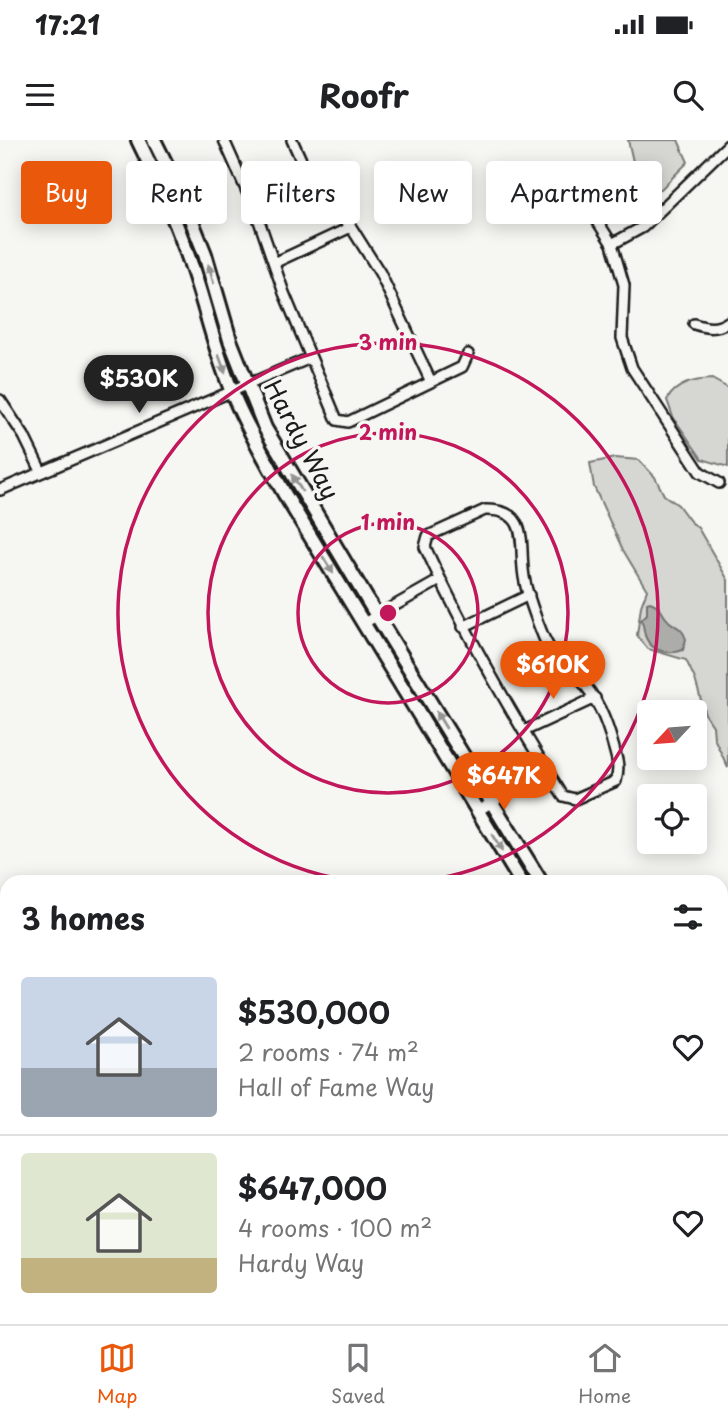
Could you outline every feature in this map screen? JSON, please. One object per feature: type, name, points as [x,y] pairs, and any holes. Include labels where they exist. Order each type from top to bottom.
[{"type":"main road","name":"Hardy Way","points":[[138,140],[167,200],[190,261],[232,393],[284,493],[517,875]]},
{"type":"main road","name":"Hardy Way","points":[[154,140],[181,194],[205,254],[230,340],[271,438],[537,875]]},
{"type":"street","points":[[224,140],[256,212],[284,293],[337,420],[348,422],[463,367],[468,354]]},
{"type":"street","points":[[292,140],[307,173],[351,227],[380,273],[432,382]]},
{"type":"street","points":[[612,244],[643,227],[728,145]]},
{"type":"street","points":[[600,224],[612,244],[624,285],[622,338],[627,357],[699,472],[719,483]]},
{"type":"street","points":[[274,262],[351,227]]},
{"type":"street","points":[[694,324],[708,328],[720,327],[728,322]]},
{"type":"street","points":[[0,490],[310,358]]},
{"type":"street","points":[[0,400],[24,436],[41,471]]},
{"type":"street","points":[[485,510],[498,510],[515,520],[521,533],[524,581],[530,595],[547,647],[579,678],[595,698],[606,719],[620,769],[616,781],[575,799],[563,796],[545,769],[463,627],[425,547],[428,536],[485,510]]},
{"type":"street","points":[[364,624],[440,580]]},
{"type":"street","points":[[463,627],[530,595]]},
{"type":"street","points":[[524,732],[595,698]]},
{"type":"street","points":[[478,811],[545,769]]},
{"type":"shaded area","points":[[628,140],[678,140],[688,162],[662,188],[662,161],[633,161]]},
{"type":"shaded area","points":[[712,379],[728,388],[728,467],[702,459],[673,417],[667,400],[680,386]]},
{"type":"shaded area","points":[[615,458],[639,460],[655,477],[664,495],[678,505],[698,528],[728,580],[728,768],[714,738],[713,726],[707,717],[707,700],[701,700],[686,660],[648,649],[637,635],[641,606],[647,590],[623,550],[594,487],[590,463]]},
{"type":"shaded area","points":[[650,602],[682,631],[686,639],[683,650],[662,651],[649,643],[641,620],[647,614],[647,603]]}]
